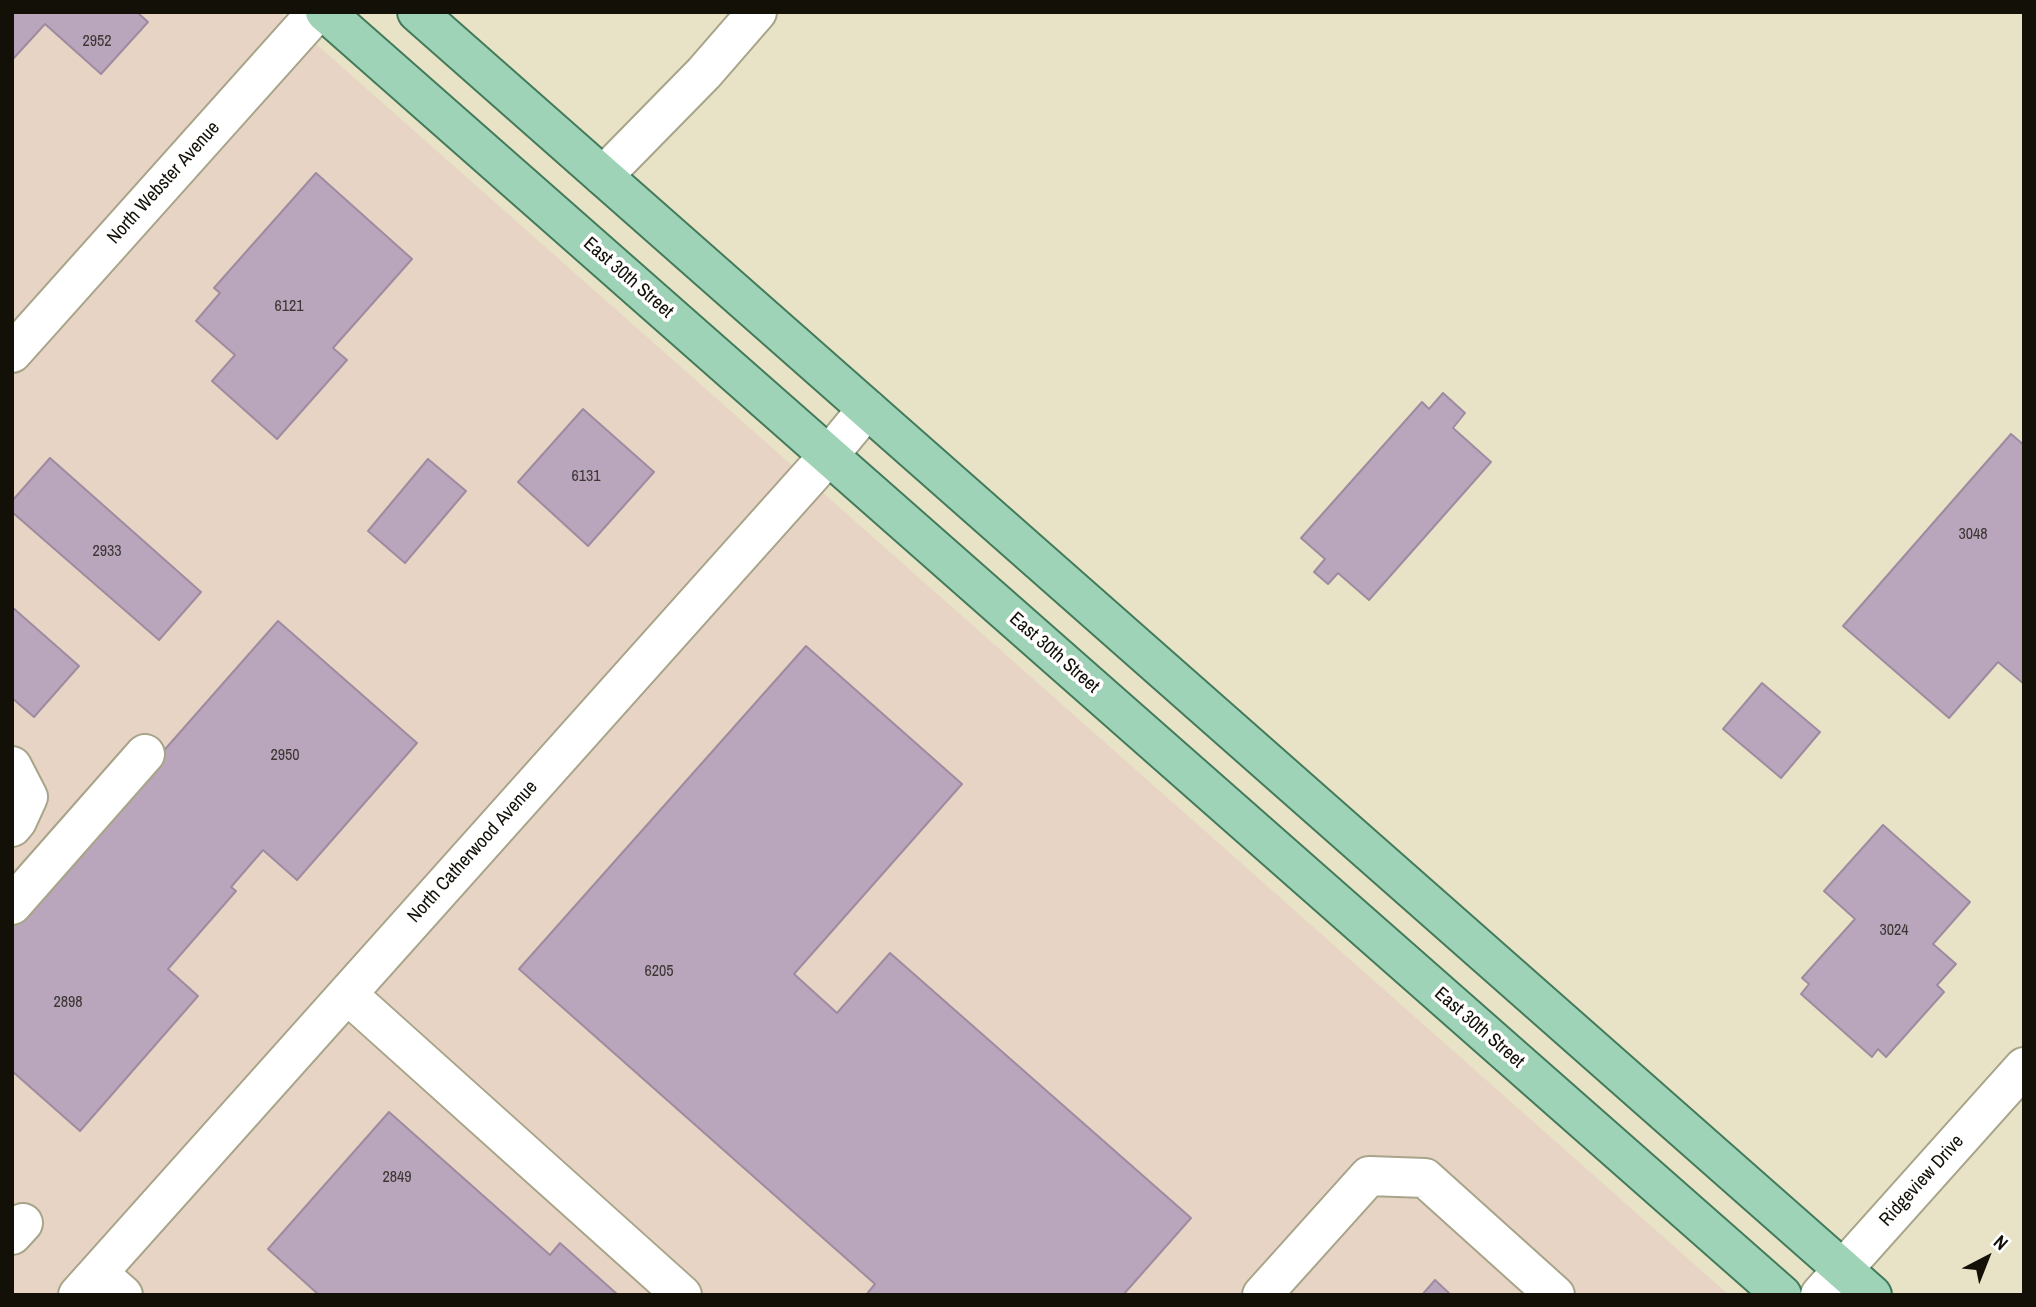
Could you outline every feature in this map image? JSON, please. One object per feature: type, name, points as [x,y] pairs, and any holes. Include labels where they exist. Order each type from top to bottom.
[{"type":"main road","name":"East 30th Street","points":[[325,12],[1782,1295]]},
{"type":"main road","points":[[417,12],[867,409],[1831,1282],[1872,1295]]},
{"type":"street","name":"North Webster Avenue","points":[[12,353],[317,12]]},
{"type":"street","points":[[603,176],[704,73],[757,12]]},
{"type":"street","name":"North Catherwood Avenue","points":[[100,1287],[347,994],[829,455],[867,409]]},
{"type":"street","points":[[12,905],[145,754]]},
{"type":"street","points":[[12,766],[28,797],[12,827]]},
{"type":"street","points":[[347,994],[682,1295]]},
{"type":"street","name":"Ridgeview Drive","points":[[1831,1282],[2024,1066]]},
{"type":"street","points":[[1262,1295],[1369,1176],[1424,1178],[1555,1295]]},
{"type":"shaded area","points":[[12,12],[280,12],[1729,1295],[12,1295]]},
{"type":"building","points":[[12,12],[137,12],[148,22],[101,74],[45,24],[12,60]]},
{"type":"building","points":[[316,173],[412,259],[333,348],[347,360],[277,439],[212,381],[235,355],[196,321],[220,293],[214,288]]},
{"type":"building","points":[[1443,393],[1465,413],[1453,428],[1491,462],[1369,600],[1338,573],[1328,584],[1314,572],[1325,559],[1301,538],[1422,402],[1429,409]]},
{"type":"building","points":[[583,409],[654,472],[588,546],[518,482]]},
{"type":"building","points":[[2011,434],[2024,445],[2024,684],[1998,662],[1949,718],[1843,626]]},
{"type":"building","points":[[50,458],[201,592],[159,640],[12,512],[12,501]]},
{"type":"building","points":[[428,459],[466,491],[405,563],[368,531]]},
{"type":"building","points":[[12,607],[79,666],[34,717],[12,698]]},
{"type":"building","points":[[278,621],[417,743],[297,880],[263,850],[231,887],[236,891],[168,969],[198,996],[80,1131],[12,1071],[12,923]]},
{"type":"building","points":[[806,646],[962,784],[794,974],[837,1013],[890,953],[1191,1218],[1123,1295],[866,1295],[875,1284],[519,969]]},
{"type":"building","points":[[1762,683],[1820,732],[1781,778],[1723,729]]},
{"type":"building","points":[[1883,825],[1970,902],[1933,944],[1956,964],[1937,985],[1944,992],[1886,1057],[1878,1049],[1872,1057],[1801,994],[1809,984],[1802,978],[1855,919],[1824,891]]},
{"type":"building","points":[[389,1112],[550,1255],[560,1243],[618,1295],[319,1295],[268,1249]]},
{"type":"building","points":[[1435,1280],[1451,1295],[1422,1295]]}]
